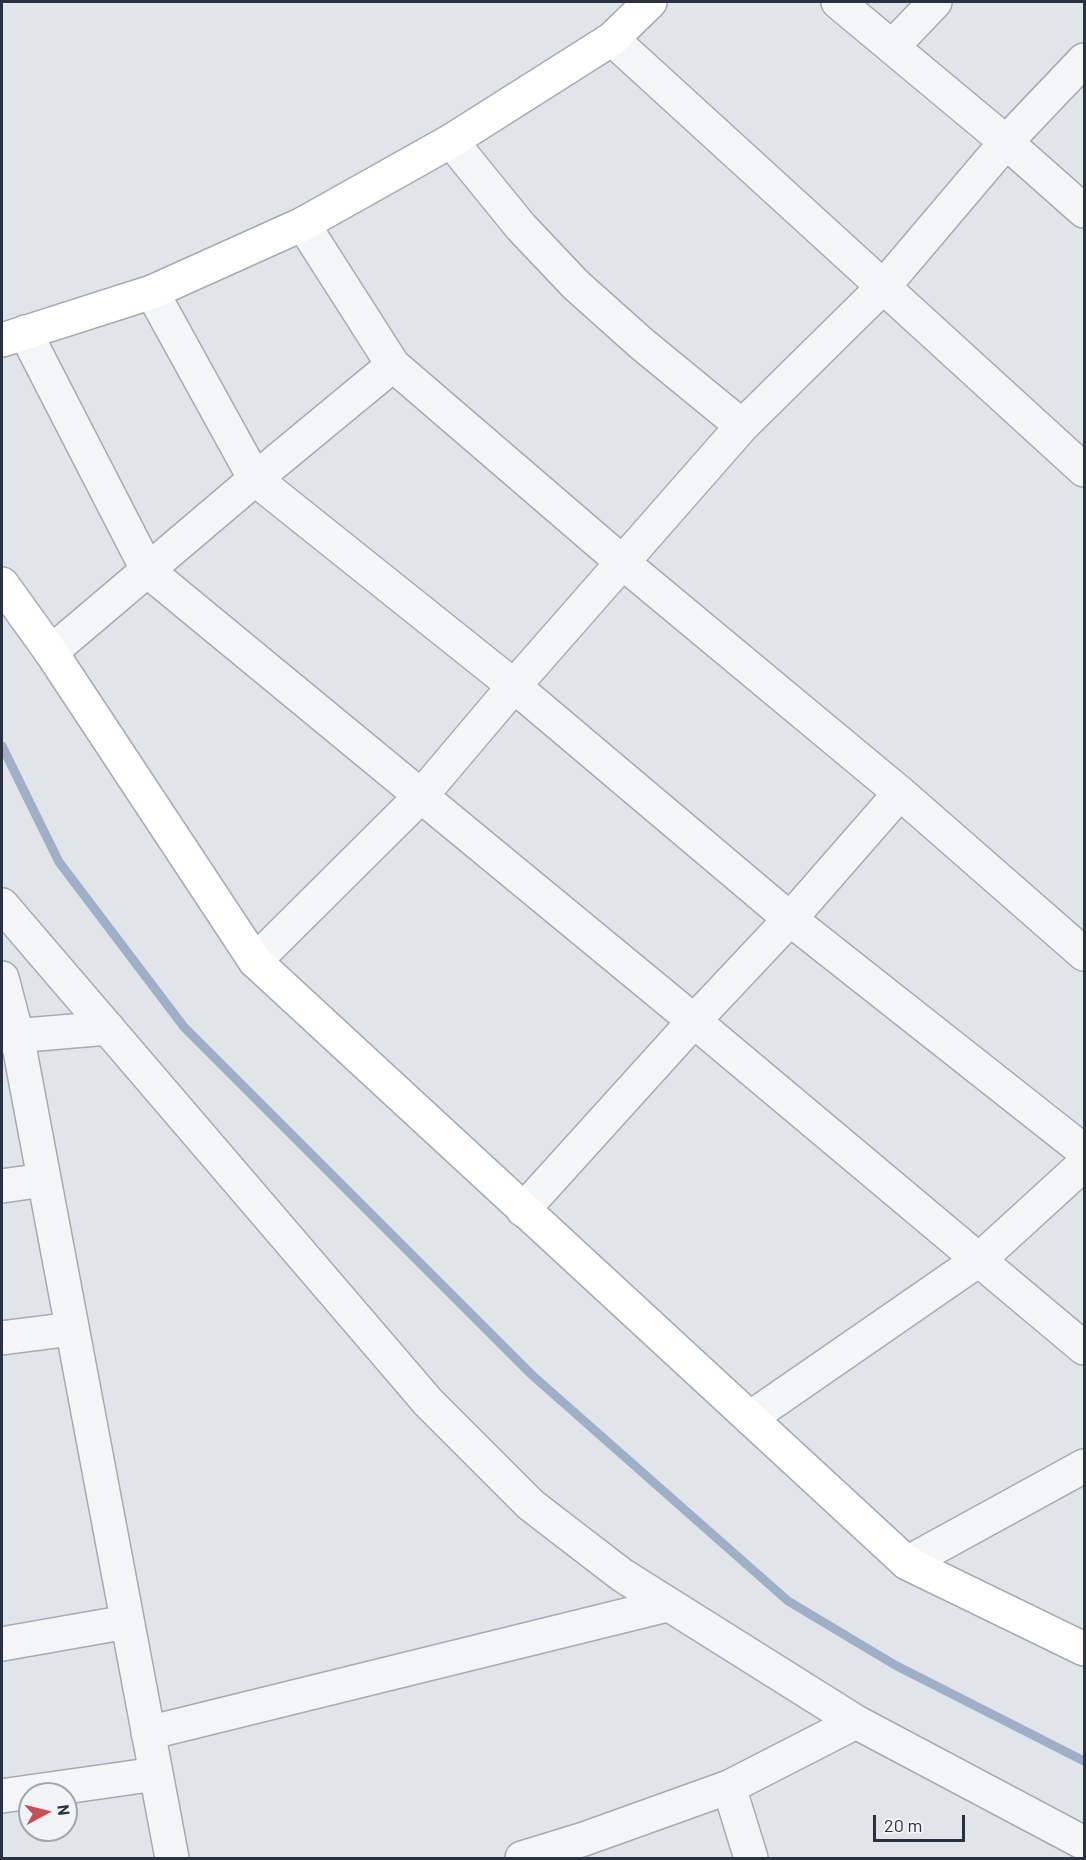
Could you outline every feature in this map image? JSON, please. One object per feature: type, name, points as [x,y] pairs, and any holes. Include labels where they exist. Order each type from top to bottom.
[{"type":"street","points":[[650,2],[612,39],[451,141],[303,224],[152,292],[13,336],[148,571],[694,1021],[1084,1348]]},
{"type":"street","points":[[838,2],[1006,142],[1084,211]]},
{"type":"street","points":[[892,47],[935,2]]},
{"type":"street","points":[[612,39],[1084,470]]},
{"type":"street","points":[[255,961],[421,796],[514,686],[742,426],[884,286],[1006,142],[1084,60]]},
{"type":"street","points":[[451,141],[521,226],[576,285],[642,344],[742,426]]},
{"type":"street","points":[[303,224],[393,365],[622,562],[900,793],[1084,954]]},
{"type":"street","points":[[152,292],[255,479],[514,686],[790,919],[1084,1151]]},
{"type":"street","points":[[51,652],[393,365]]},
{"type":"street","points":[[2,584],[51,652],[255,961],[908,1563],[1084,1649]]},
{"type":"street","points":[[523,1210],[790,919],[900,793]]},
{"type":"street","points":[[2,905],[428,1402],[531,1505],[622,1575],[856,1722],[1084,1843]]},
{"type":"street","points":[[2,978],[9,1036],[44,1180],[172,1858]]},
{"type":"street","points":[[9,1036],[108,1028]]},
{"type":"street","points":[[750,1418],[980,1259],[1084,1164]]},
{"type":"street","points":[[2,1186],[44,1180]]},
{"type":"street","points":[[2,1338],[72,1329]]},
{"type":"street","points":[[908,1563],[1084,1466]]},
{"type":"street","points":[[148,1733],[667,1605]]},
{"type":"street","points":[[2,1644],[127,1622]]},
{"type":"street","points":[[522,1858],[584,1839],[729,1787],[856,1722]]},
{"type":"street","points":[[2,1796],[156,1774]]},
{"type":"street","points":[[729,1787],[751,1858]]},
{"type":"waterway","points":[[2,746],[59,862],[184,1027],[532,1375],[788,1601],[895,1665],[1084,1761]]}]
